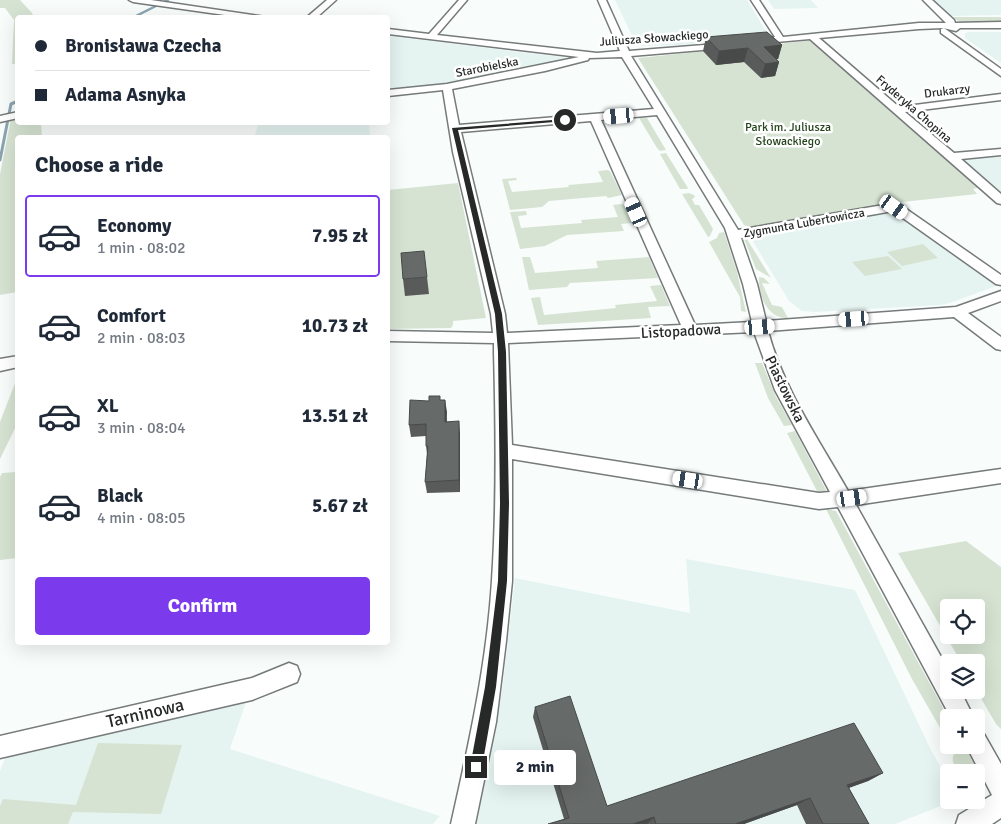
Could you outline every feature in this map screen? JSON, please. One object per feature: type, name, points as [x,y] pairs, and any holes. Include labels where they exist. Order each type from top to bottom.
[{"type":"street","points":[[133,0],[176,10],[234,15]]},
{"type":"street","points":[[314,15],[332,0]]},
{"type":"street","points":[[431,37],[463,0]]},
{"type":"street","name":"Piastowska","points":[[602,0],[626,54],[734,235],[750,284],[770,360],[783,390],[958,709]]},
{"type":"street","points":[[755,0],[777,40]]},
{"type":"street","points":[[927,0],[948,28],[1001,73]]},
{"type":"street","name":"Juliusza Słowackiego","points":[[390,32],[588,55],[626,54],[924,26],[948,28],[966,25],[1001,25]]},
{"type":"street","name":"Fryderyka Chopina","points":[[811,36],[1001,200]]},
{"type":"street","name":"Starobielska","points":[[390,93],[447,87],[576,61],[588,55]]},
{"type":"street","points":[[447,87],[498,314],[501,338],[504,451],[502,581],[496,642],[485,722],[463,824]]},
{"type":"street","name":"Drukarzy","points":[[896,110],[1001,96]]},
{"type":"street","points":[[455,128],[660,112]]},
{"type":"street","points":[[595,118],[690,330]]},
{"type":"street","points":[[950,156],[1001,152]]},
{"type":"street","name":"Zygmunta Lubertowicza","points":[[734,235],[894,207],[1001,281]]},
{"type":"street","name":"Listopadowa","points":[[390,336],[501,338],[760,327],[957,312],[1001,296]]},
{"type":"street","points":[[957,312],[1001,345]]},
{"type":"street","points":[[0,365],[15,362]]},
{"type":"street","points":[[504,451],[819,501],[842,500],[1001,476]]},
{"type":"street","name":"Tarninowa","points":[[0,747],[252,689],[289,674]]},
{"type":"street","points":[[983,754],[1001,788]]},
{"type":"street","points":[[968,824],[1001,803]]},
{"type":"shaded area","points":[[615,0],[747,0],[769,36],[680,45],[637,46]]},
{"type":"shaded area","points":[[768,0],[811,0],[818,8],[774,9]]},
{"type":"shaded area","points":[[932,0],[1001,0],[1001,15],[950,16]]},
{"type":"shaded area","points":[[1001,32],[1001,63],[965,38],[965,33]]},
{"type":"shaded area","points":[[390,36],[565,58],[449,84],[390,90]]},
{"type":"shaded area","points":[[258,125],[369,125],[370,135],[255,135]]},
{"type":"shaded area","points":[[1001,156],[1001,193],[963,160]]},
{"type":"shaded area","points":[[894,211],[999,285],[940,305],[814,312],[802,311],[789,301],[749,235]]},
{"type":"shaded area","points":[[686,559],[855,590],[940,766],[940,806],[895,824],[477,824],[503,684],[515,578],[690,613]]},
{"type":"shaded area","points":[[246,702],[230,749],[440,816],[433,824],[0,824],[0,771],[6,756]]},
{"type":"green space","points":[[0,0],[20,0],[33,15],[15,15],[15,64],[12,64],[14,20],[5,8],[0,8]]},
{"type":"green space","points":[[952,17],[1001,17],[1001,22],[960,22]]},
{"type":"green space","name":"Park im. Juliusza Słowackiego","points":[[813,41],[980,187],[973,189],[977,194],[893,203],[752,229],[744,225],[638,58]]},
{"type":"green space","points":[[15,117],[15,125],[41,125],[42,135],[15,135],[15,292],[0,295],[0,174],[11,118]]},
{"type":"green space","points":[[639,118],[647,118],[666,150],[660,151],[657,148]]},
{"type":"green space","points":[[666,153],[687,189],[680,189],[660,154]]},
{"type":"green space","points":[[608,170],[622,195],[608,198],[606,196],[549,201],[542,207],[510,210],[502,179],[516,178],[517,180],[508,181],[512,192],[603,182],[598,171]]},
{"type":"green space","points":[[458,183],[486,318],[453,321],[451,328],[390,329],[390,190]]},
{"type":"green space","points":[[689,193],[694,195],[695,197],[692,199],[695,205],[699,205],[713,229],[708,237],[682,194]]},
{"type":"green space","points":[[613,205],[626,205],[633,223],[621,224],[624,231],[567,235],[545,246],[520,249],[510,212],[526,211],[527,215],[518,216],[521,228],[582,223],[581,220],[618,217]]},
{"type":"green space","points":[[724,232],[737,272],[746,312],[741,311],[740,297],[709,242],[717,238],[719,233]]},
{"type":"green space","points":[[745,236],[771,278],[756,269],[744,239]]},
{"type":"green space","points":[[923,244],[938,258],[902,266],[887,252]]},
{"type":"green space","points":[[888,256],[902,269],[865,276],[852,262]]},
{"type":"green space","points":[[522,257],[530,257],[535,273],[598,268],[596,261],[649,257],[658,278],[570,283],[567,287],[529,290]]},
{"type":"green space","points":[[759,277],[764,278],[770,284],[762,283],[772,305],[782,307],[788,318],[781,317],[769,310],[762,298]]},
{"type":"green space","points":[[661,285],[670,306],[648,307],[651,318],[538,325],[531,298],[540,297],[544,315],[616,308],[615,305],[657,301],[650,286]]},
{"type":"green space","points":[[755,363],[762,363],[776,397],[792,425],[784,426],[768,398]]},
{"type":"green space","points":[[15,383],[15,428],[0,459],[0,422]]},
{"type":"green space","points":[[795,431],[826,490],[819,495],[787,433]]},
{"type":"green space","points":[[15,472],[15,558],[0,560],[0,477],[2,473]]},
{"type":"green space","points":[[826,509],[836,511],[944,709],[940,709],[940,728],[912,679]]},
{"type":"green space","points":[[966,541],[1001,567],[1001,729],[981,699],[985,699],[985,654],[956,654],[951,644],[985,644],[985,599],[940,599],[940,626],[898,553]]},
{"type":"green space","points":[[98,743],[182,745],[161,814],[73,812],[68,824],[0,824],[0,806],[3,799],[76,805]]},
{"type":"green space","points":[[954,754],[969,754],[974,764],[954,764]]},
{"type":"building","points":[[767,32],[782,45],[764,47],[779,62],[765,64],[748,48],[719,51],[706,37]]},
{"type":"building","points":[[424,251],[427,277],[403,279],[401,253]]},
{"type":"building","points":[[429,396],[440,396],[440,400],[445,400],[445,422],[459,421],[459,480],[425,482],[428,446],[426,446],[426,424],[409,425],[410,400],[429,401]]},
{"type":"building","points":[[570,696],[607,806],[854,723],[883,773],[847,785],[869,824],[823,824],[810,798],[735,824],[656,824],[654,817],[633,824],[548,824],[569,818],[535,707]]},
{"type":"waterway","points":[[138,15],[168,0]]},
{"type":"waterway","points":[[0,160],[11,104],[15,102]]},
{"type":"route","points":[[476,767],[491,687],[502,581],[504,421],[502,352],[498,314],[459,152],[455,128],[565,120]]}]
